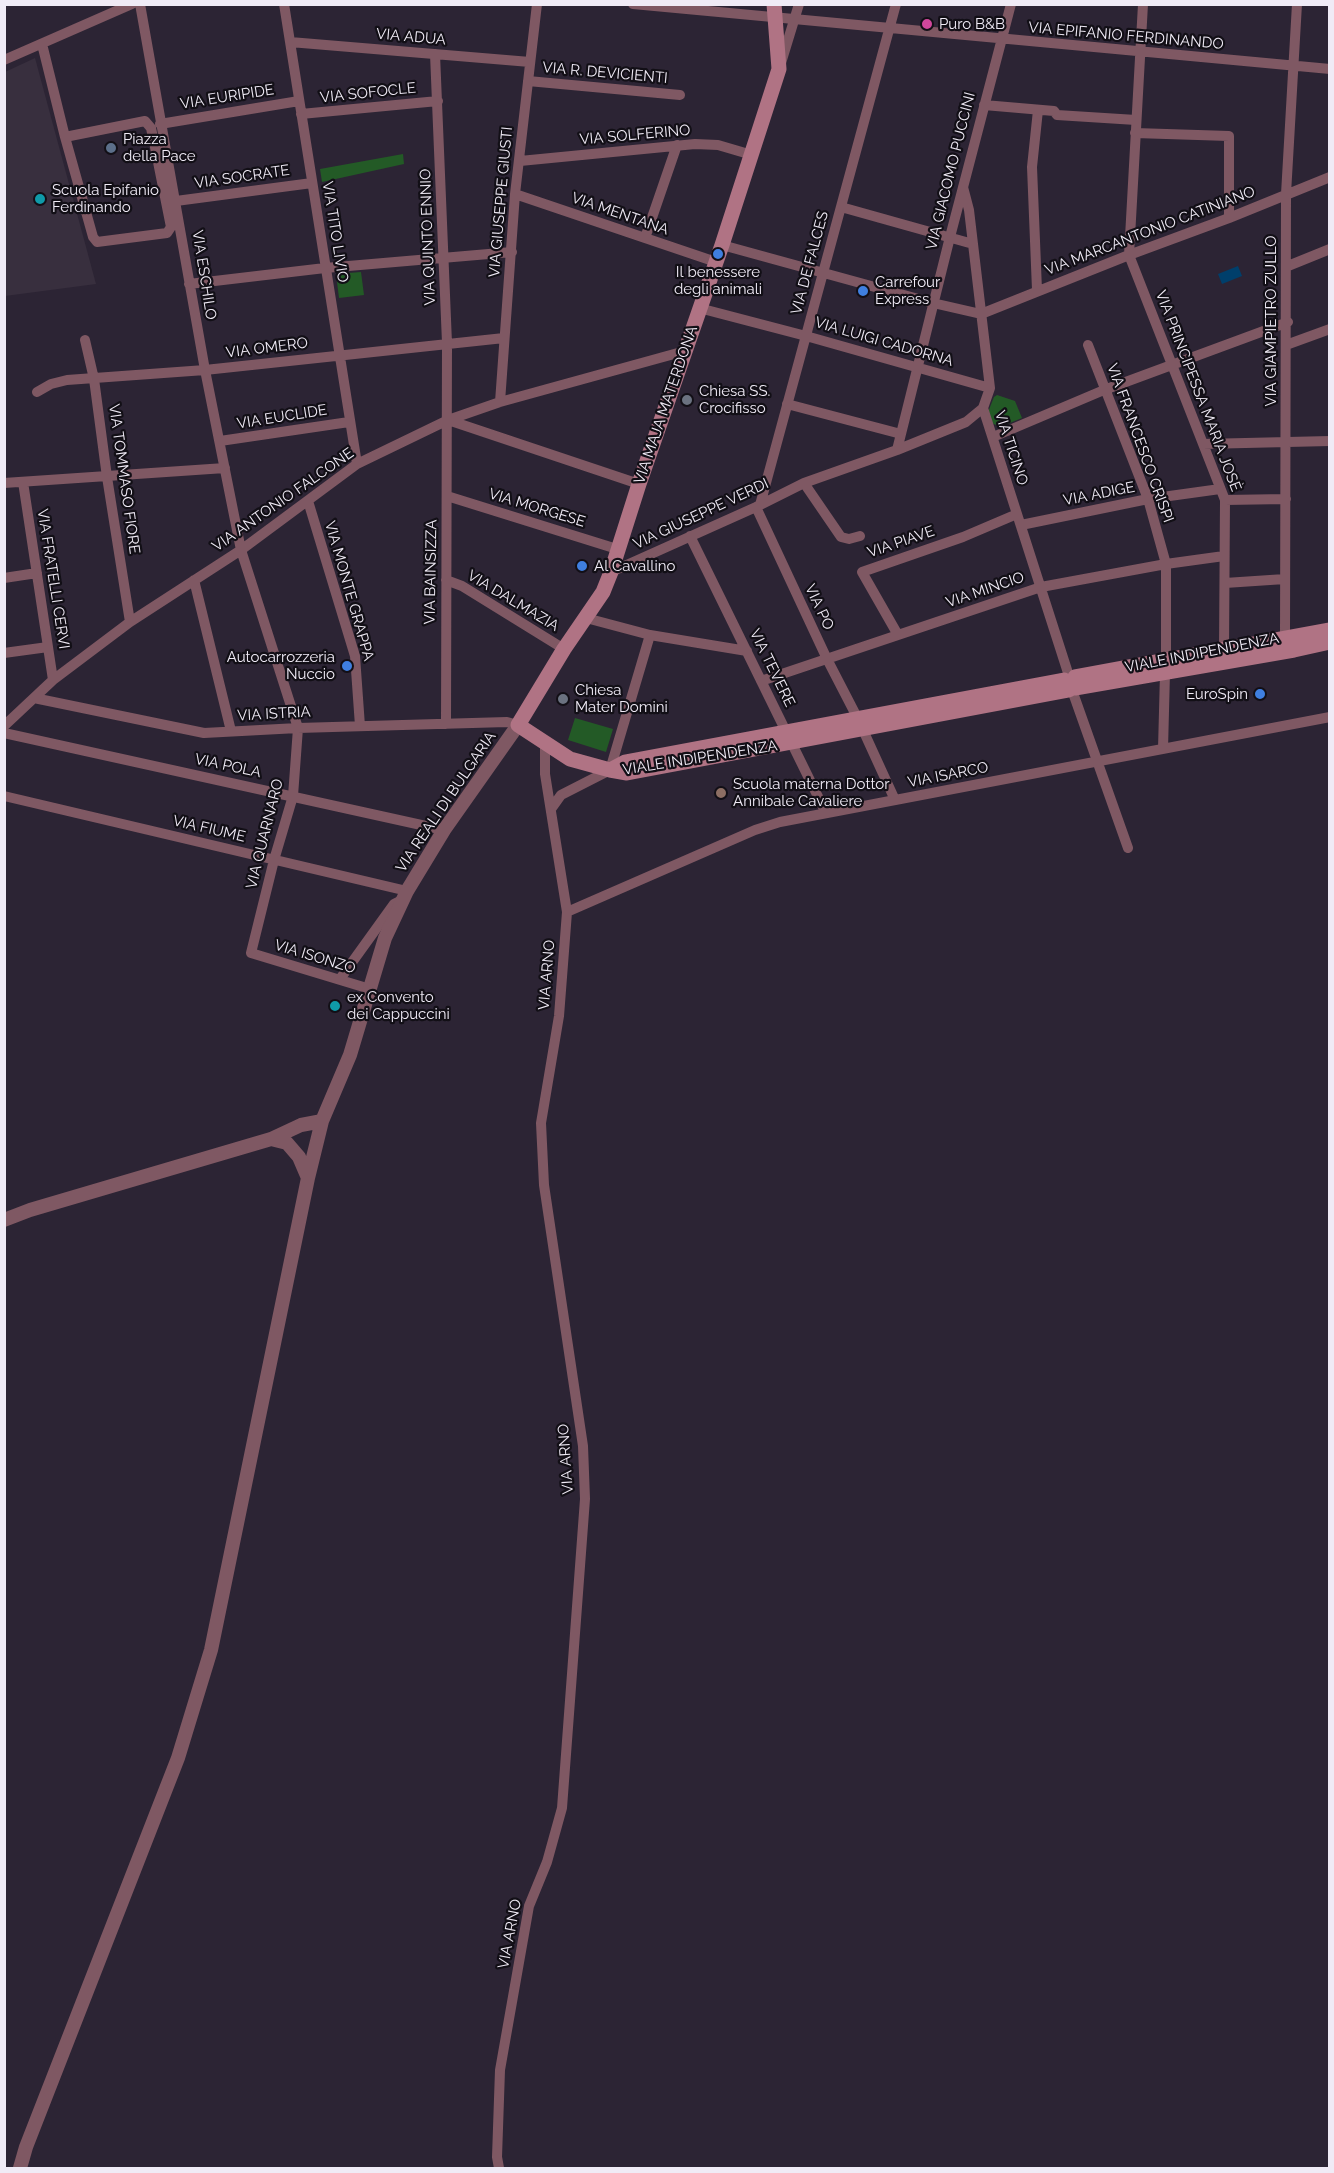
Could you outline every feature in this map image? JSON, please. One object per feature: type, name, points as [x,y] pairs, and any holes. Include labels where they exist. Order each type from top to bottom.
[{"type":"main road","name":"VIA MAJA MATERDONA","points":[[518,724],[564,649],[603,592],[611,572],[779,69],[774,11]]},
{"type":"main road","name":"VIALE INDIPENDENZA","points":[[1166,666],[1224,649],[1329,630]]},
{"type":"main road","name":"VIALE INDIPENDENZA","points":[[518,724],[545,745],[570,759],[627,773],[789,737],[1166,666],[1294,650],[1329,642]]},
{"type":"street","name":"VIA ESCHILO","points":[[140,4],[160,124],[161,152],[176,201],[205,370],[241,550]]},
{"type":"street","name":"VIA TITO LIVIO","points":[[284,4],[357,464]]},
{"type":"street","name":"VIA GIUSEPPE GIUSTI","points":[[500,402],[516,194],[537,4]]},
{"type":"street","name":"VIA EPIFANIO FERDINANDO","points":[[633,4],[774,11],[794,19],[889,30],[1329,69]]},
{"type":"street","name":"VIA MAJA MATERDONA","points":[[779,69],[800,4]]},
{"type":"street","name":"VIA DE FALCES","points":[[758,506],[896,4]]},
{"type":"street","name":"VIA GIACOMO PUCCINI","points":[[897,450],[916,368],[1011,4]]},
{"type":"street","points":[[1129,255],[1143,4]]},
{"type":"street","name":"VIA GIAMPIETRO ZULLO","points":[[1285,638],[1288,322],[1286,194],[1297,4]]},
{"type":"street","points":[[4,60],[128,5]]},
{"type":"street","name":"VIA ADUA","points":[[290,42],[530,62]]},
{"type":"street","points":[[42,44],[65,137],[93,237],[97,242],[168,233],[171,227],[161,152],[145,121],[65,137]]},
{"type":"street","name":"VIA QUINTO ENNIO","points":[[435,54],[448,420]]},
{"type":"street","name":"VIA R. DEVICIENTI","points":[[528,81],[680,95]]},
{"type":"street","name":"VIA EURIPIDE","points":[[160,124],[299,101]]},
{"type":"street","name":"VIA SOFOCLE","points":[[301,114],[438,101]]},
{"type":"street","points":[[984,105],[1054,111],[1057,115],[1136,120]]},
{"type":"street","points":[[1037,290],[1032,167],[1038,110]]},
{"type":"street","points":[[1135,133],[1229,136],[1229,218]]},
{"type":"street","points":[[645,238],[676,145]]},
{"type":"street","name":"VIA SOLFERINO","points":[[520,161],[676,145],[718,145],[752,155]]},
{"type":"street","name":"VIA MARCANTONIO CATINIANO","points":[[981,314],[1037,290],[1229,218],[1329,177]]},
{"type":"street","name":"VIA SOCRATE","points":[[176,201],[312,183]]},
{"type":"street","name":"VIA TICINO","points":[[963,187],[969,210],[990,388],[983,408],[1071,684],[1128,848]]},
{"type":"street","name":"VIA MENTANA","points":[[516,194],[716,262]]},
{"type":"street","points":[[841,207],[973,244]]},
{"type":"street","points":[[722,245],[981,314]]},
{"type":"street","points":[[1288,266],[1329,249]]},
{"type":"street","points":[[189,284],[325,268],[512,252]]},
{"type":"street","name":"VIA PRINCIPESSA MARIA JOSÈ","points":[[1129,255],[1222,494],[1225,583],[1224,649]]},
{"type":"street","name":"VIA LUIGI CADORNA","points":[[699,308],[990,388]]},
{"type":"street","points":[[993,437],[1104,390],[1288,322]]},
{"type":"street","points":[[1286,345],[1329,329]]},
{"type":"street","name":"VIA OMERO","points":[[37,392],[51,384],[67,380],[205,370],[504,338]]},
{"type":"street","name":"VIA TOMMASO FIORE","points":[[86,340],[94,379],[130,622]]},
{"type":"street","name":"VIA FRANCESCO CRISPI","points":[[1088,345],[1148,499],[1166,564],[1163,749]]},
{"type":"street","name":"VIA ANTONIO FALCONE","points":[[4,726],[53,680],[130,622],[241,550],[357,464],[448,420],[500,402],[685,351]]},
{"type":"street","points":[[787,404],[901,434]]},
{"type":"street","name":"VIA GIUSEPPE VERDI","points":[[611,572],[804,483],[897,450],[966,422],[983,408]]},
{"type":"street","points":[[448,420],[639,484]]},
{"type":"street","name":"VIA BAINSIZZA","points":[[446,724],[448,420]]},
{"type":"street","name":"VIA EUCLIDE","points":[[220,441],[349,422]]},
{"type":"street","points":[[1203,444],[1329,441]]},
{"type":"street","points":[[4,483],[225,468]]},
{"type":"street","name":"VIA FRATELLI CERVI","points":[[22,482],[53,680]]},
{"type":"street","points":[[804,483],[841,537],[849,539],[860,536]]},
{"type":"street","name":"VIA ADIGE","points":[[1019,519],[1148,499],[1222,494],[1286,499]]},
{"type":"street","name":"VIA MORGESE","points":[[447,496],[617,549]]},
{"type":"street","name":"VIA MONTE GRAPPA","points":[[308,501],[355,656],[360,726]]},
{"type":"street","name":"VIA PO","points":[[758,506],[827,659],[861,724],[895,800]]},
{"type":"street","name":"VIA PIAVE","points":[[898,635],[862,572],[1019,519]]},
{"type":"street","name":"VIA TEVERE","points":[[690,536],[826,813]]},
{"type":"street","name":"VIA QUARNARO","points":[[241,550],[298,728],[293,796],[274,860],[251,953]]},
{"type":"street","name":"VIA MINCIO","points":[[761,681],[1041,587],[1224,556]]},
{"type":"street","points":[[4,579],[37,573]]},
{"type":"street","points":[[194,579],[231,732]]},
{"type":"street","points":[[1225,583],[1285,579]]},
{"type":"street","name":"VIA DALMAZIA","points":[[446,580],[462,586],[564,649]]},
{"type":"street","points":[[586,618],[650,635],[747,651]]},
{"type":"street","points":[[551,809],[561,795],[610,770],[650,635]]},
{"type":"street","points":[[4,653],[48,647]]},
{"type":"street","name":"VIA ISTRIA","points":[[34,698],[204,732],[507,722],[518,724]]},
{"type":"street","name":"VIA ISARCO","points":[[567,912],[755,830],[780,822],[1329,717]]},
{"type":"street","name":"VIA REALI DI BULGARIA","points":[[20,2169],[26,2147],[178,1758],[195,1706],[211,1650],[317,1139],[322,1121],[343,1076],[385,938],[405,895],[444,830],[518,724]]},
{"type":"street","name":"VIA POLA","points":[[4,733],[444,830]]},
{"type":"street","name":"VIA ARNO","points":[[499,2169],[497,2157],[501,2070],[529,1906],[547,1862],[562,1808],[585,1499],[583,1446],[544,1185],[541,1123],[559,1016],[567,912],[545,774],[545,745]]},
{"type":"street","name":"VIA FIUME","points":[[4,796],[274,860],[405,895]]},
{"type":"street","name":"VIA REALI DI BULGARIA","points":[[340,979],[394,904],[405,895]]},
{"type":"street","name":"VIA ISONZO","points":[[251,953],[370,989]]},
{"type":"street","points":[[4,1220],[30,1210],[271,1138],[301,1125],[322,1121]]},
{"type":"street","points":[[271,1138],[287,1143],[303,1143],[317,1139]]},
{"type":"street","points":[[287,1143],[299,1157],[308,1178]]},
{"type":"shaded area","points":[[35,58],[96,284],[5,296],[5,72]]},
{"type":"green space","points":[[403,154],[404,164],[322,182],[320,169]]},
{"type":"green space","points":[[361,272],[364,295],[339,298],[336,274]]},
{"type":"green space","points":[[997,395],[1015,401],[1022,418],[1000,427],[992,423],[988,412]]},
{"type":"green space","points":[[575,718],[613,729],[606,752],[568,740]]},
{"type":"water","points":[[1238,266],[1242,276],[1222,284],[1218,274]]},
{"type":"place","name":"Puro B&B","points":[[927,24]]},
{"type":"place","name":"Piazza della Pace","points":[[111,148]]},
{"type":"place","name":"Scuola Epifanio Ferdinando","points":[[40,199]]},
{"type":"place","name":"Il benessere degli animali","points":[[718,254]]},
{"type":"place","name":"Carrefour Express","points":[[863,291]]},
{"type":"place","name":"Chiesa SS. Crocifisso","points":[[687,400]]},
{"type":"place","name":"Al Cavallino","points":[[582,566]]},
{"type":"place","name":"Autocarrozzeria Nuccio","points":[[347,666]]},
{"type":"place","name":"EuroSpin","points":[[1260,694]]},
{"type":"place","name":"Chiesa Mater Domini","points":[[563,699]]},
{"type":"place","name":"Scuola materna Dottor Annibale Cavaliere","points":[[721,793]]},
{"type":"place","name":"ex Convento dei Cappuccini","points":[[335,1006]]}]
